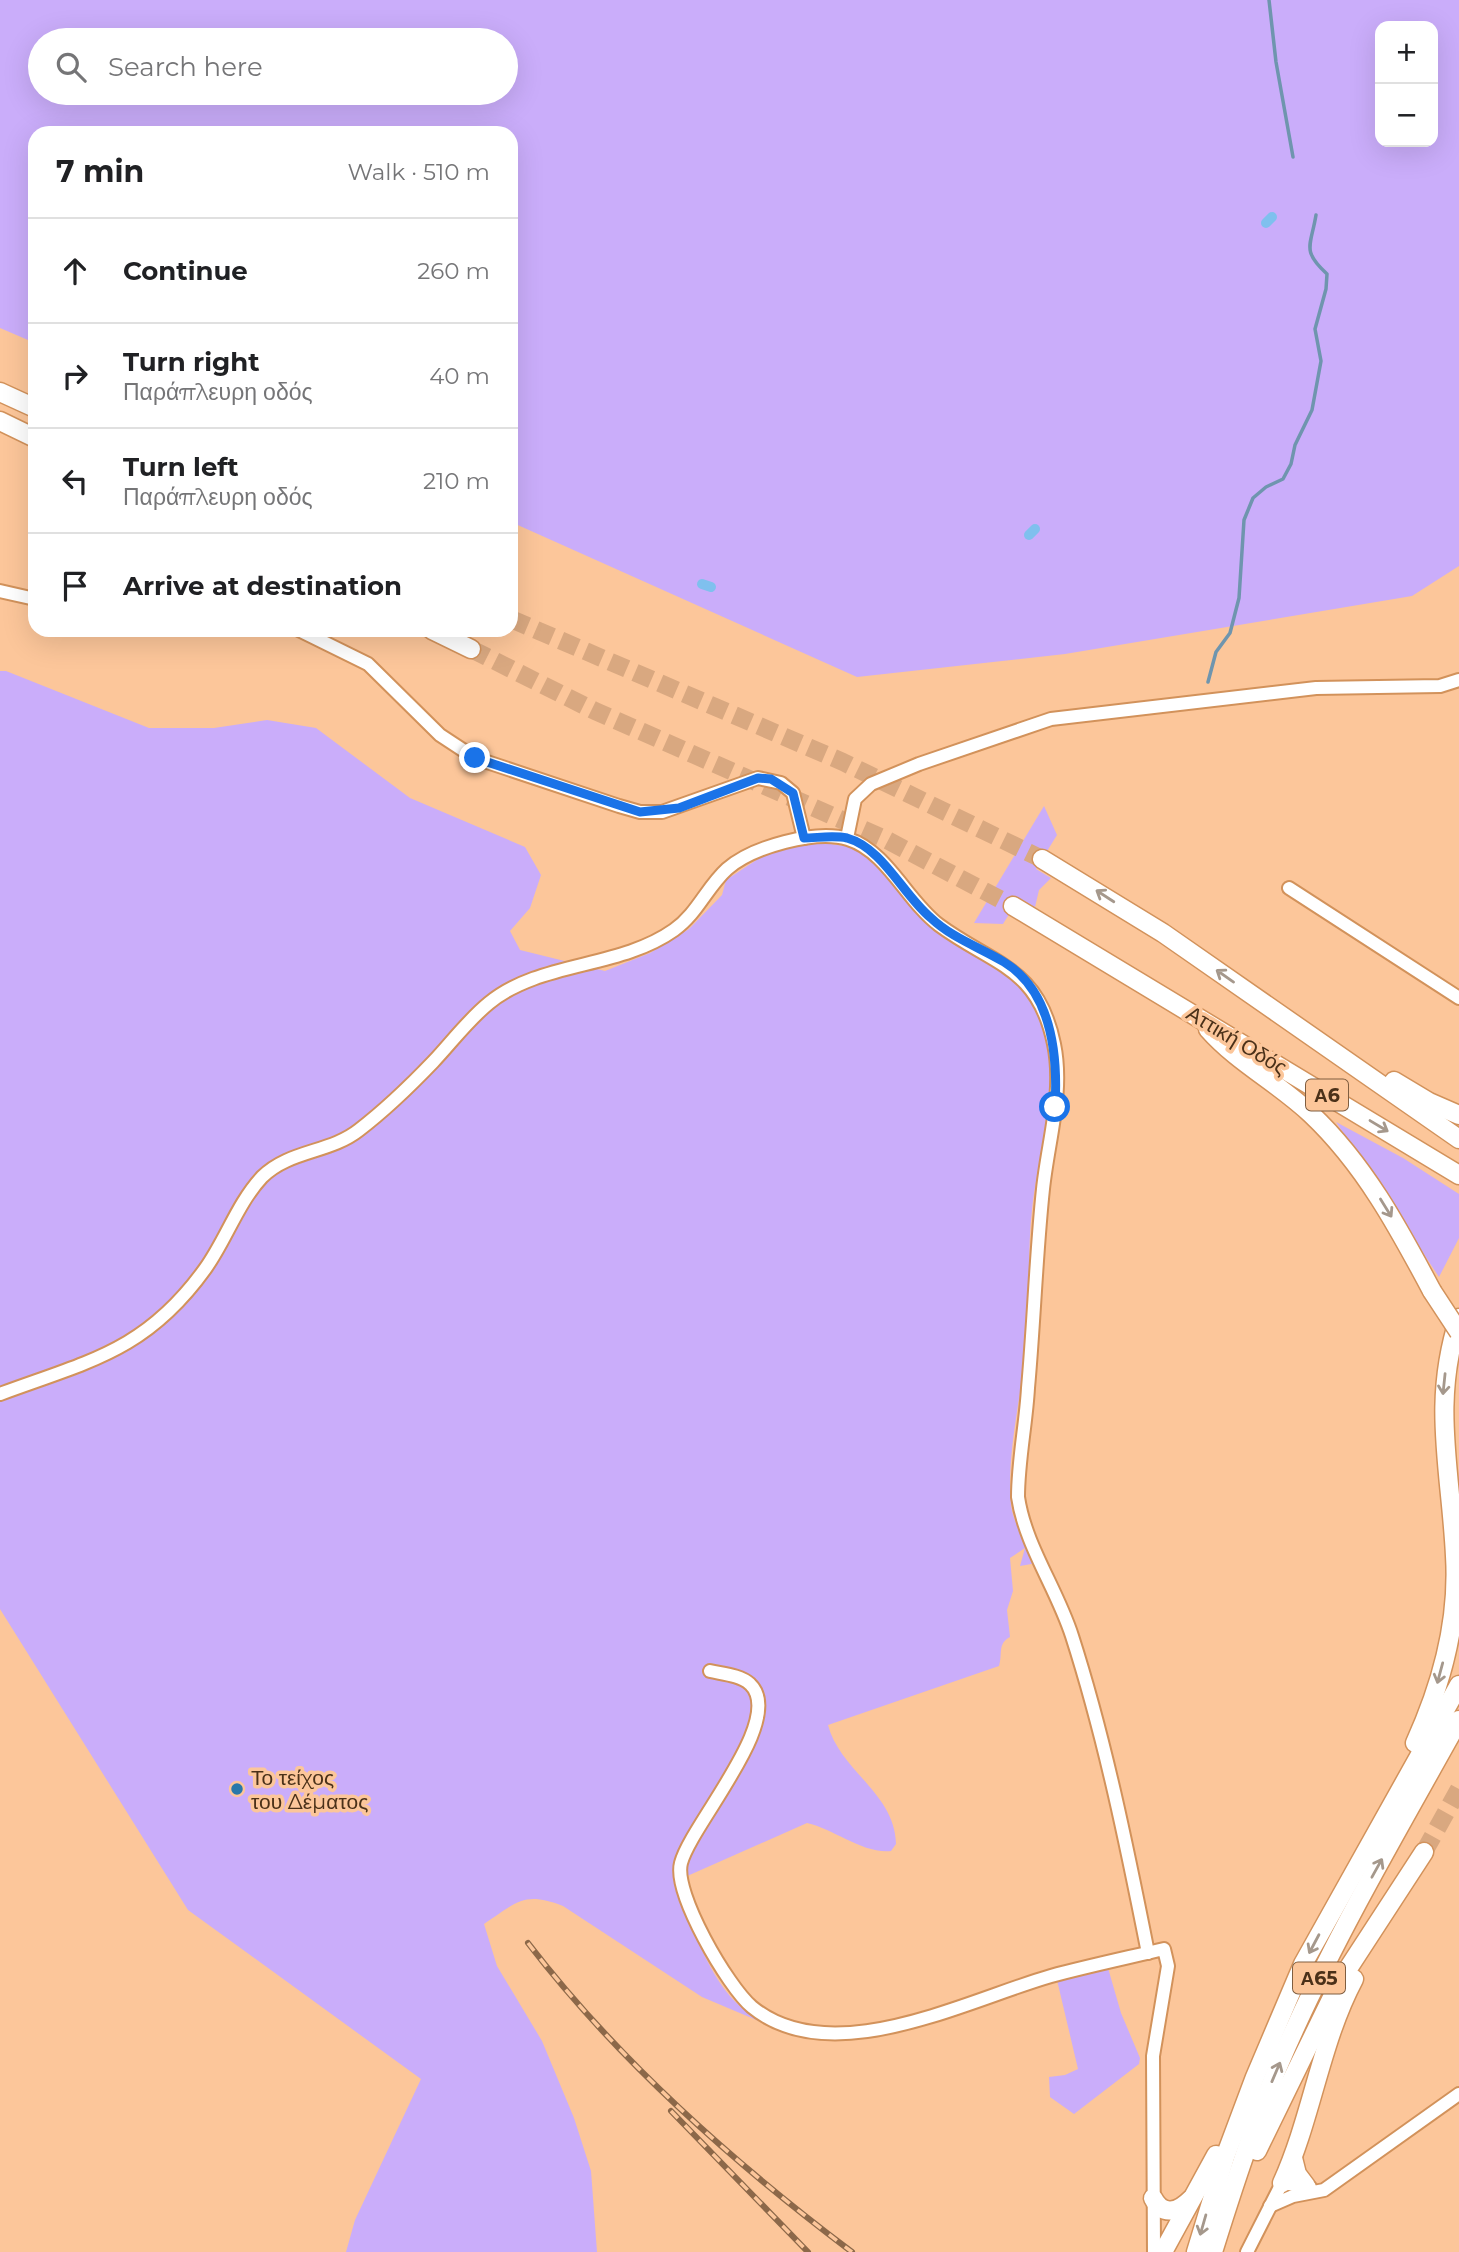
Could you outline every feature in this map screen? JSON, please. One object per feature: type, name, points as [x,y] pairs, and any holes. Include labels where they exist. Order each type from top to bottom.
[{"type":"highway","points":[[0,393],[28,405]]},
{"type":"highway","points":[[0,421],[28,435]]},
{"type":"highway","points":[[446,637],[471,649]]},
{"type":"highway","name":"Αττική Οδός","points":[[1042,859],[1163,933],[1459,1139]]},
{"type":"highway","name":"Αττική Οδός","points":[[1013,906],[1459,1175]]},
{"type":"highway","points":[[1195,1014],[1229,1053],[1288,1093],[1332,1136],[1382,1200],[1432,1291],[1459,1332]]},
{"type":"highway","points":[[1281,1014],[1411,1092],[1459,1115]]},
{"type":"highway","points":[[1360,1864],[1375,1825],[1430,1708],[1451,1628],[1455,1557],[1443,1444],[1443,1397],[1448,1355],[1459,1318]]},
{"type":"highway","name":"Α65","points":[[1196,2252],[1225,2157],[1303,1964],[1459,1685]]},
{"type":"highway","name":"Α65","points":[[1214,2252],[1255,2125],[1296,2025],[1344,1929],[1459,1720]]},
{"type":"highway","points":[[1214,2252],[1232,2220],[1274,2113],[1340,1981],[1424,1852]]},
{"type":"highway","points":[[1282,2183],[1293,2158],[1337,2015],[1408,1878]]},
{"type":"highway","points":[[1163,2252],[1224,2138],[1258,2051],[1279,2023]]},
{"type":"highway","points":[[1293,2158],[1297,2174],[1306,2186]]},
{"type":"highway","points":[[1153,2198],[1162,2209],[1177,2210],[1198,2191]]},
{"type":"street","points":[[0,591],[28,597]]},
{"type":"street","points":[[313,637],[368,664],[440,735],[475,758],[640,812],[679,808],[758,778],[771,779],[793,793],[804,838]]},
{"type":"street","points":[[847,838],[855,799],[871,784],[1040,722],[1078,714],[1262,693],[1316,688],[1440,686],[1459,680]]},
{"type":"street","points":[[0,1394],[82,1364],[129,1343],[154,1326],[176,1307],[207,1266],[239,1207],[263,1177],[279,1163],[338,1144],[358,1131],[430,1065],[491,1001],[535,978],[603,961],[647,945],[674,930],[697,909],[730,866],[777,844],[804,838],[847,838],[869,849],[933,920],[1013,970],[1044,1013],[1052,1036],[1056,1066],[1055,1107],[1041,1205],[1018,1497],[1023,1522],[1056,1592],[1073,1638],[1126,1846],[1148,1953]]},
{"type":"street","points":[[1289,888],[1459,998]]},
{"type":"street","points":[[710,1671],[743,1679],[751,1685],[758,1695],[759,1714],[724,1787],[686,1851],[681,1864],[682,1887],[727,1979],[740,1995],[766,2017],[783,2025],[820,2032],[878,2030],[1050,1976],[1164,1949],[1168,1966],[1153,2056],[1154,2252]]},
{"type":"street","points":[[1270,2206],[1293,2196],[1324,2190],[1459,2094]]},
{"type":"street","points":[[1247,2252],[1282,2183],[1324,2190]]},
{"type":"shaded area","points":[[0,0],[1459,0],[1459,566],[1412,596],[1065,654],[857,677],[518,525],[518,126],[28,126],[28,340],[0,328]]},
{"type":"shaded area","points":[[0,671],[6,671],[149,728],[214,728],[267,720],[316,728],[410,798],[525,847],[541,875],[530,908],[510,931],[520,950],[605,971],[650,953],[689,929],[722,895],[726,880],[767,853],[805,840],[863,849],[862,854],[879,866],[921,913],[991,961],[1016,982],[1040,1017],[1047,1043],[1049,1099],[1032,1210],[1027,1342],[1010,1485],[1015,1520],[1037,1563],[1020,1566],[1025,1548],[1010,1558],[1013,1591],[1007,1610],[1010,1637],[1003,1643],[999,1666],[828,1725],[844,1756],[887,1810],[896,1844],[891,1851],[870,1849],[807,1823],[676,1881],[701,1948],[719,1981],[741,2007],[773,2027],[702,1997],[563,1906],[539,1899],[521,1901],[484,1924],[497,1966],[542,2041],[574,2118],[591,2171],[597,2252],[346,2252],[355,2220],[421,2079],[188,1910],[0,1609]]},
{"type":"shaded area","points":[[1044,806],[1057,835],[1036,869],[1051,878],[1039,890],[1035,907],[1019,898],[1003,924],[974,923]]},
{"type":"shaded area","points":[[1336,1122],[1403,1158],[1459,1194],[1459,1238],[1439,1277]]},
{"type":"shaded area","points":[[1108,1968],[1121,2013],[1140,2058],[1139,2064],[1074,2114],[1050,2097],[1049,2077],[1065,2075],[1078,2069],[1057,1980]]},
{"type":"waterway","points":[[1269,0],[1276,62],[1293,157]]},
{"type":"waterway","points":[[1208,682],[1216,652],[1230,633],[1239,598],[1244,520],[1253,498],[1266,487],[1283,479],[1291,464],[1295,445],[1312,410],[1321,361],[1315,329],[1326,289],[1327,274],[1311,253],[1310,241],[1316,215]]},
{"type":"waterway","points":[[1266,223],[1272,217]]},
{"type":"waterway","points":[[1029,535],[1035,529]]},
{"type":"waterway","points":[[702,584],[711,587]]},
{"type":"tunnel","points":[[518,622],[843,762],[1042,859]]},
{"type":"tunnel","points":[[471,649],[595,711],[885,839],[1013,906]]},
{"type":"tunnel","points":[[1424,1852],[1459,1789]]},
{"type":"railway","points":[[528,1943],[563,1986],[639,2069],[765,2183],[852,2252]]},
{"type":"railway","points":[[671,2111],[808,2252]]},
{"type":"place","name":"Το τείχος του Δέματος","points":[[237,1789]]},
{"type":"route","points":[[475,758],[532,774],[590,797],[640,812],[662,812],[679,808],[758,778],[771,779],[788,787],[796,801],[804,838],[847,838],[869,849],[918,907],[933,920],[953,935],[1005,963],[1019,975],[1044,1013],[1052,1036],[1057,1077],[1055,1107]]}]
